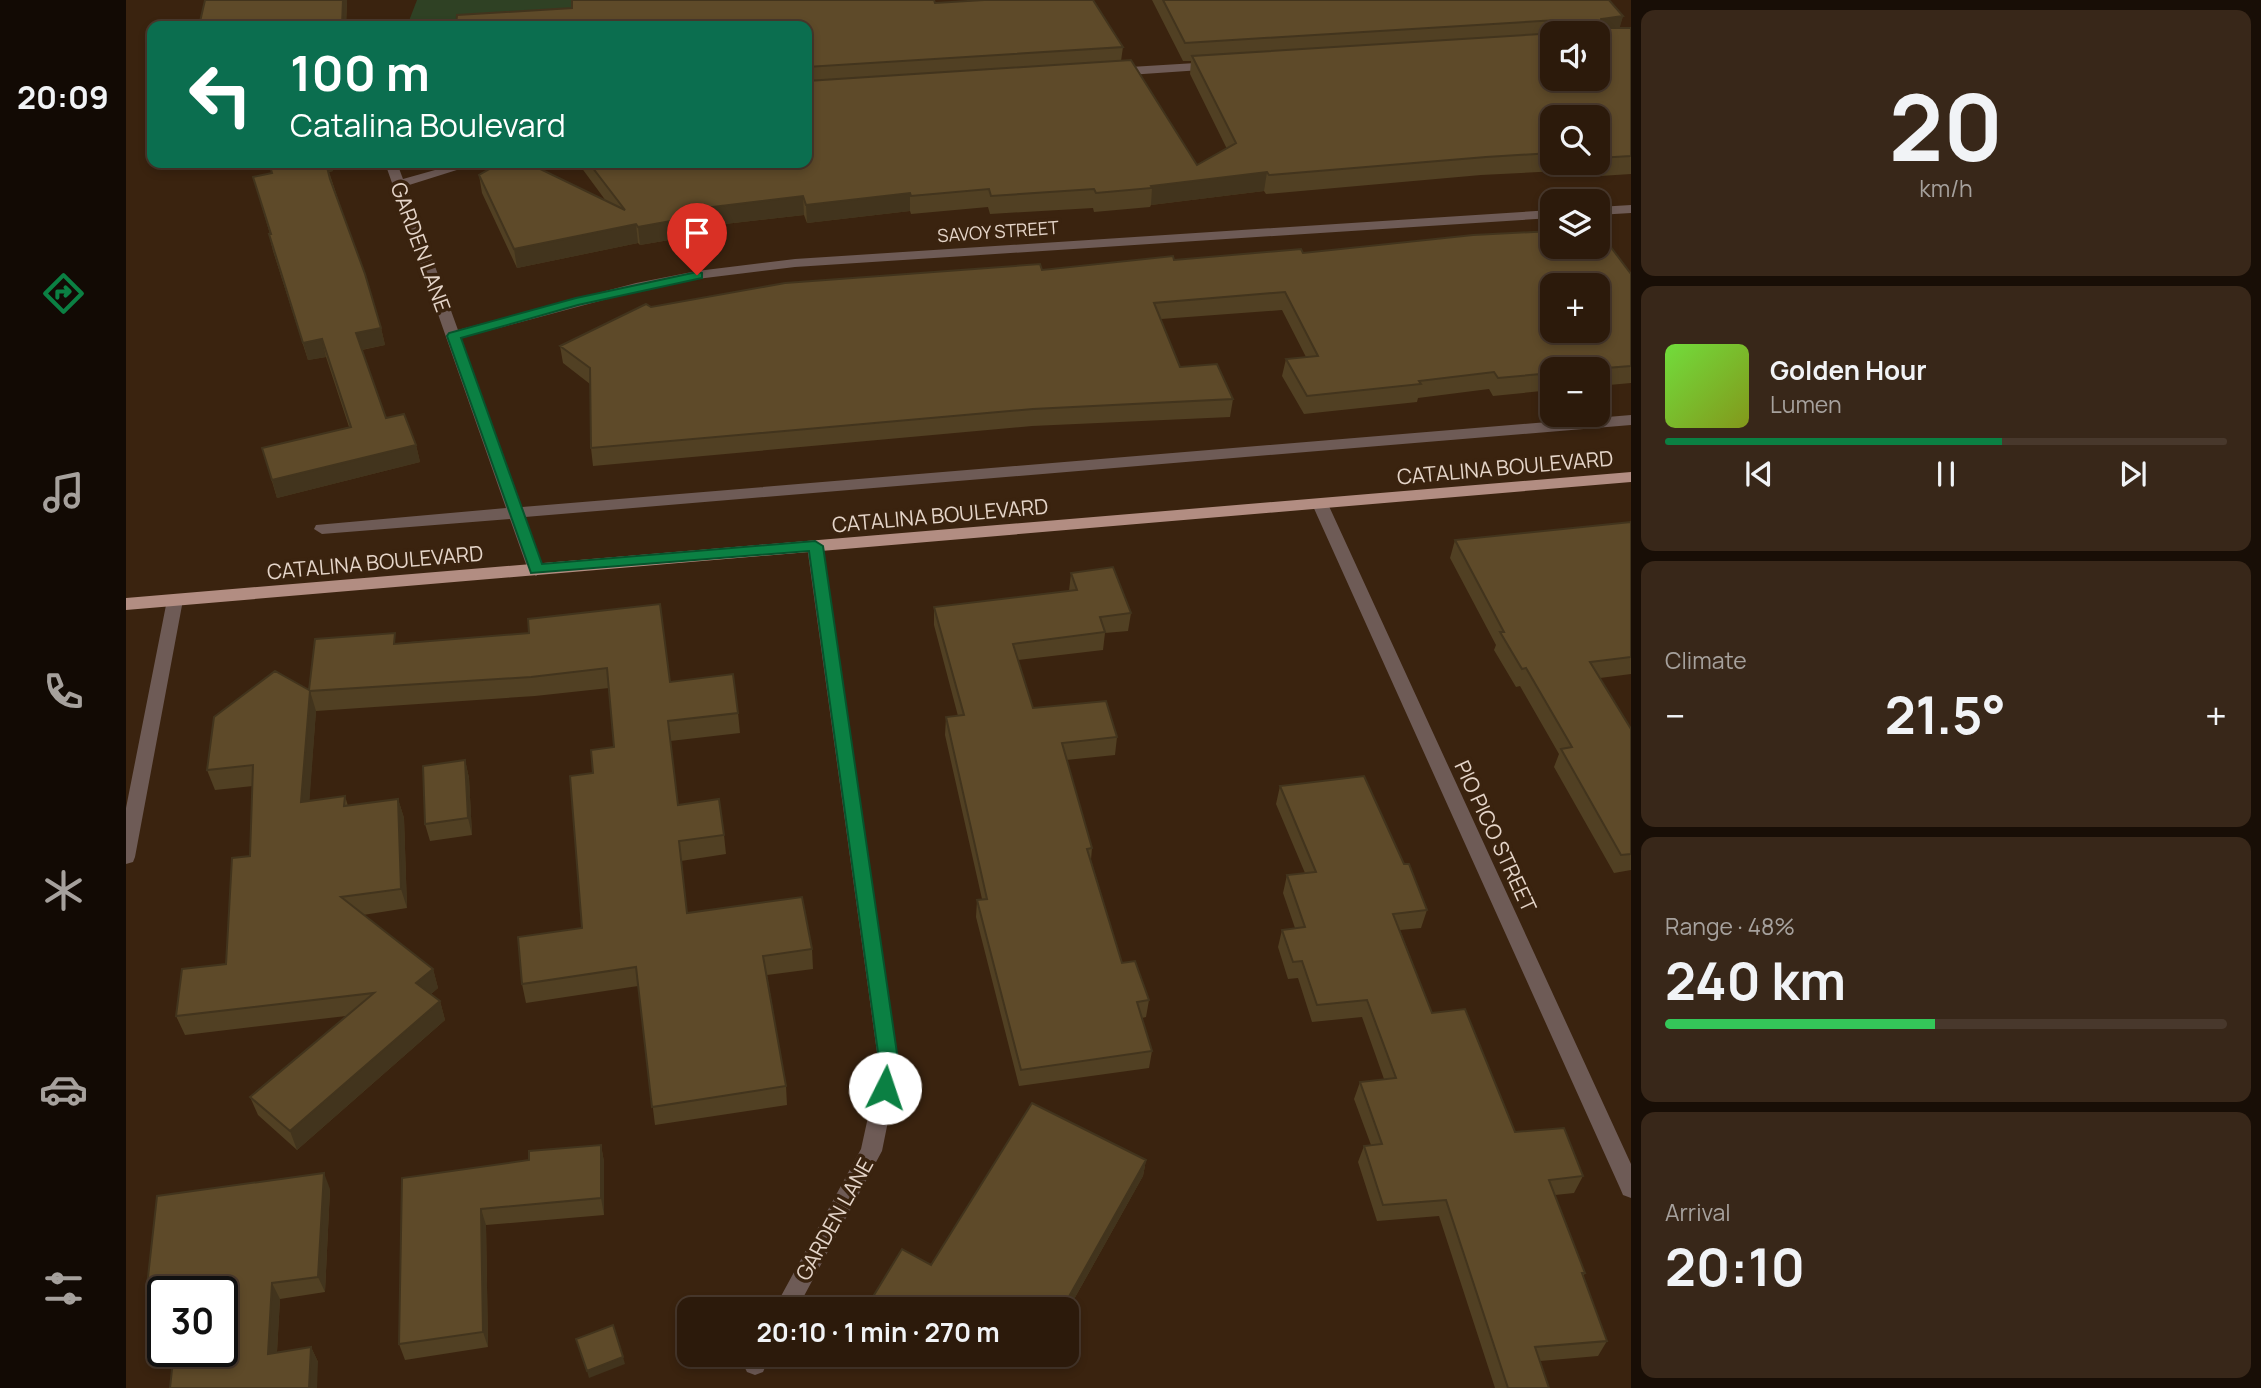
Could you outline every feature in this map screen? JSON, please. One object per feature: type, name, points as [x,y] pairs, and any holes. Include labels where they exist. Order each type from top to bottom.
[{"type":"main road","name":"CATALINA BOULEVARD","points":[[126,604],[1631,477]]},
{"type":"street","points":[[1097,73],[1221,65]]},
{"type":"street","name":"GARDEN LANE","points":[[393,168],[536,570]]},
{"type":"street","points":[[398,184],[455,168]]},
{"type":"street","points":[[1610,210],[1631,209]]},
{"type":"street","name":"SAVOY STREET","points":[[453,336],[636,287],[697,275],[795,263],[1540,215]]},
{"type":"street","name":"CATALINA BOULEVARD","points":[[322,529],[1631,420]]},
{"type":"street","name":"PIO PICO STREET","points":[[1320,504],[1631,1188]]},
{"type":"street","name":"GARDEN LANE","points":[[792,1297],[872,1151],[889,1067],[815,546]]},
{"type":"street","points":[[126,857],[175,600]]},
{"type":"green space","points":[[417,0],[574,0],[574,21],[409,21]]},
{"type":"building","points":[[205,0],[343,0],[342,21],[200,21]]},
{"type":"building","points":[[572,0],[934,0],[935,3],[1093,0],[1123,47],[812,67],[812,21],[456,21],[457,15],[572,8]]},
{"type":"building","points":[[1163,0],[1609,0],[1623,16],[1601,21],[1557,21],[1185,43]]},
{"type":"building","points":[[1610,28],[1631,28],[1631,156],[1610,157],[1610,105],[1540,105],[1540,154],[1269,175],[1267,172],[1096,193],[1094,189],[991,196],[989,189],[911,196],[910,193],[806,205],[803,196],[712,207],[715,213],[638,227],[636,224],[514,249],[479,175],[491,168],[538,168],[625,210],[593,168],[812,168],[812,81],[1131,60],[1197,165],[1236,143],[1192,56],[1540,34],[1540,91],[1610,91]]},
{"type":"building","points":[[270,168],[327,168],[381,328],[356,333],[386,418],[404,414],[416,445],[272,480],[262,448],[351,427],[322,339],[303,343],[269,234],[253,177],[272,173]]},
{"type":"building","points":[[1540,232],[1540,259],[1610,259],[1610,246],[1631,274],[1631,366],[1610,368],[1610,357],[1540,357],[1540,374],[1498,378],[1494,372],[1419,381],[1421,384],[1307,396],[1286,359],[1318,356],[1285,292],[1154,303],[1180,367],[1217,364],[1233,399],[1033,409],[591,448],[590,368],[560,346],[646,304],[651,307],[785,283],[1040,264],[1042,270],[1173,256],[1174,260],[1301,249],[1303,253],[1473,235]]},
{"type":"building","points":[[1631,522],[1631,657],[1590,662],[1631,729],[1631,854],[1621,855],[1561,749],[1572,747],[1526,668],[1522,669],[1500,632],[1504,632],[1455,540]]},
{"type":"building","points":[[1113,567],[1131,613],[1100,617],[1105,632],[1013,644],[1033,708],[1106,701],[1117,737],[1062,743],[1092,848],[1087,849],[1122,963],[1135,961],[1149,1000],[1137,1002],[1152,1051],[1021,1070],[977,900],[987,899],[946,717],[964,715],[934,607],[1077,590],[1071,573]]},
{"type":"building","points":[[660,604],[670,682],[733,674],[738,713],[668,721],[678,805],[719,799],[724,835],[679,841],[687,913],[802,897],[812,949],[763,956],[786,1086],[652,1107],[636,967],[522,984],[518,937],[582,928],[570,776],[593,773],[591,750],[614,747],[607,668],[531,677],[310,691],[301,802],[345,796],[344,806],[398,799],[401,889],[341,897],[433,969],[416,983],[440,1001],[290,1131],[250,1097],[374,993],[176,1016],[182,969],[226,964],[232,858],[250,856],[253,765],[207,770],[214,717],[275,671],[309,690],[315,639],[395,633],[394,644],[529,633],[528,619]]},
{"type":"building","points":[[465,760],[468,818],[425,824],[423,766]]},
{"type":"building","points":[[1364,776],[1404,864],[1409,864],[1427,910],[1393,914],[1432,1013],[1465,1009],[1515,1132],[1564,1128],[1583,1176],[1549,1180],[1585,1273],[1582,1273],[1607,1341],[1535,1347],[1549,1388],[1508,1388],[1446,1200],[1383,1205],[1364,1146],[1382,1144],[1360,1082],[1396,1078],[1367,1000],[1317,1005],[1302,961],[1293,962],[1282,930],[1305,927],[1287,875],[1316,872],[1280,786]]},
{"type":"building","points":[[1032,1103],[1146,1160],[1069,1297],[873,1297],[902,1249],[931,1265]]},
{"type":"building","points":[[601,1145],[601,1198],[481,1209],[483,1332],[399,1344],[402,1178],[529,1160],[529,1151]]},
{"type":"building","points":[[324,1173],[318,1277],[272,1283],[268,1354],[311,1347],[309,1388],[170,1388],[172,1367],[238,1367],[238,1276],[148,1276],[157,1196]]},
{"type":"building","points":[[613,1325],[623,1357],[587,1371],[576,1339]]},
{"type":"route","points":[[697,275],[576,302],[453,336],[536,570],[815,546],[889,1067],[885,1088]]}]
